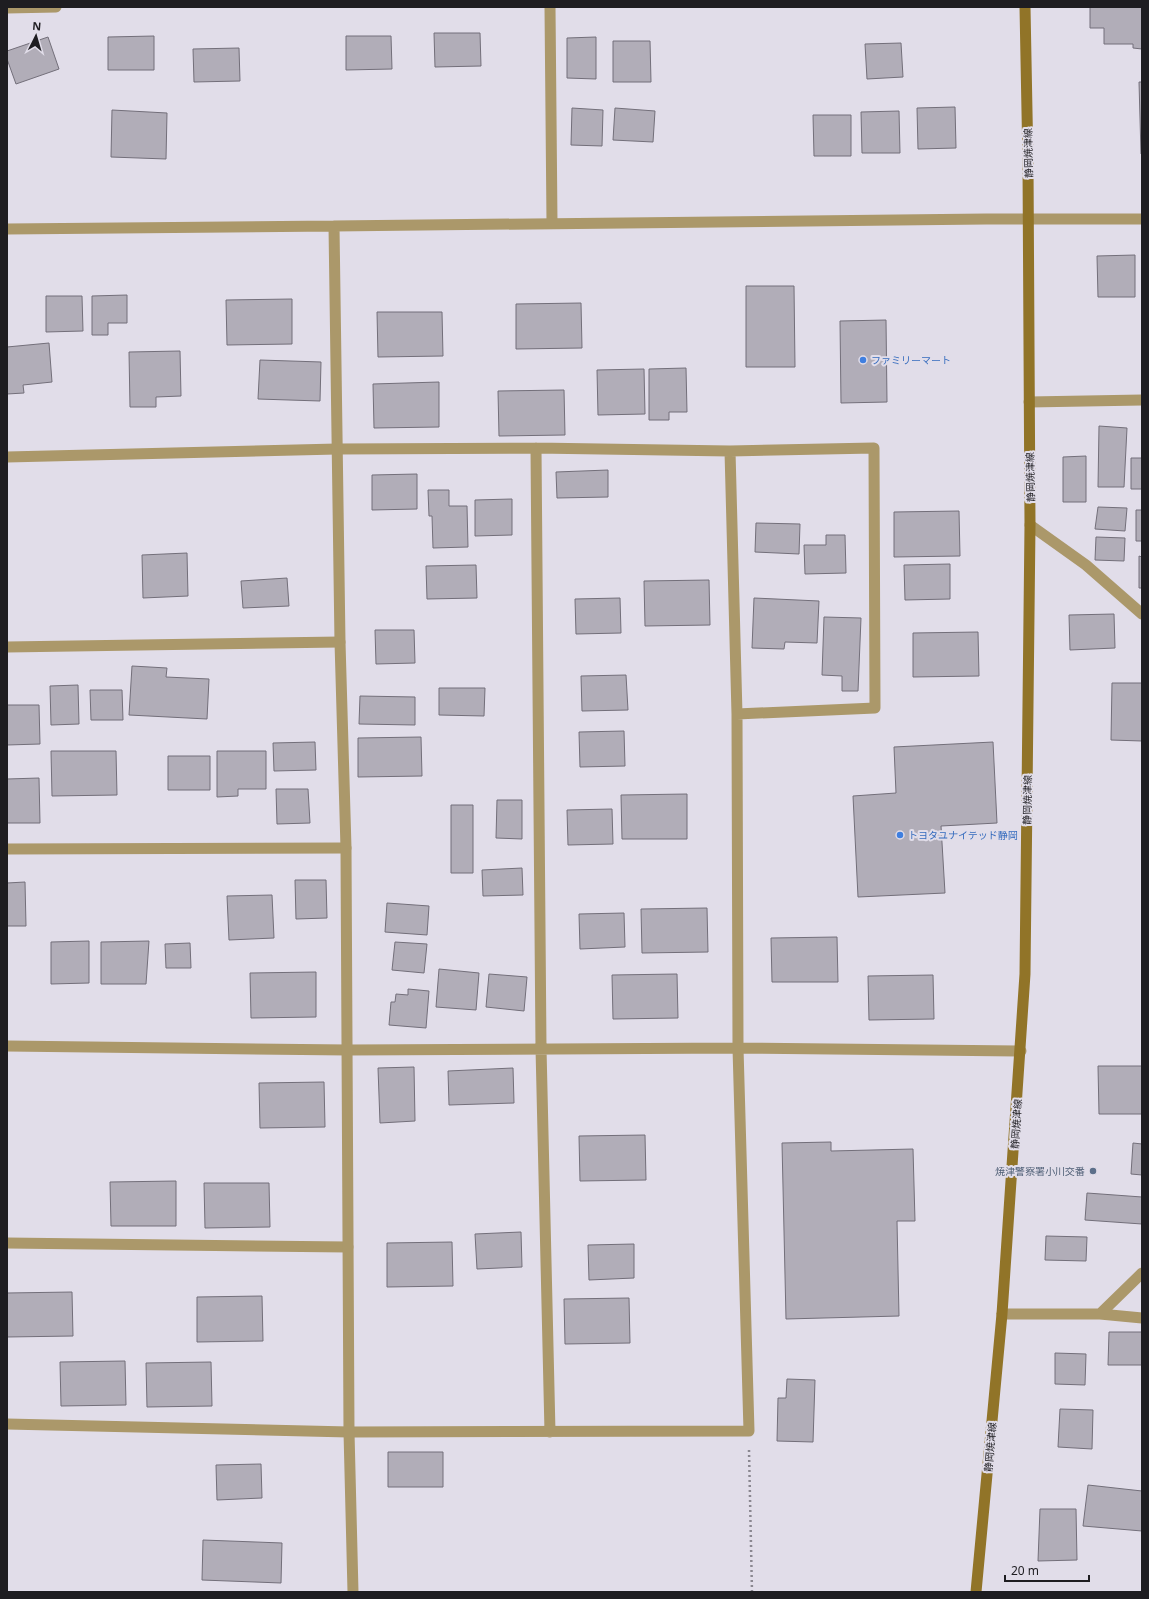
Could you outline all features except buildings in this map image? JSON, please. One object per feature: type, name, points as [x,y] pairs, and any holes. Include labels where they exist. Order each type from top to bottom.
[{"type":"main road","name":"静岡焼津線","points":[[976,1592],[1002,1314],[1021,1051],[1025,974],[1030,525],[1025,7]]},
{"type":"street","points":[[7,8],[56,7]]},
{"type":"street","points":[[550,7],[552,223]]},
{"type":"street","points":[[7,229],[1142,219]]},
{"type":"street","points":[[334,226],[340,642],[346,848],[349,1432],[353,1592]]},
{"type":"street","points":[[1029,402],[1142,400]]},
{"type":"street","points":[[536,448],[541,1048],[550,1432]]},
{"type":"street","points":[[7,457],[338,449],[536,448],[730,451],[874,448],[875,708],[737,714]]},
{"type":"street","points":[[7,1424],[349,1432],[749,1431],[738,1048],[737,714],[730,451]]},
{"type":"street","points":[[1030,525],[1086,565],[1142,614]]},
{"type":"street","points":[[7,647],[340,642]]},
{"type":"street","points":[[7,849],[346,848]]},
{"type":"street","points":[[7,1046],[348,1050],[738,1048],[1021,1051]]},
{"type":"street","points":[[7,1243],[348,1247]]},
{"type":"street","points":[[1100,1314],[1142,1273]]},
{"type":"street","points":[[1002,1314],[1100,1314],[1142,1318]]},
{"type":"path","points":[[749,1431],[752,1592]]},
{"type":"place","name":"ファミリーマート","points":[[863,360]]},
{"type":"place","name":"トヨタユナイテッド静岡","points":[[900,835]]},
{"type":"place","name":"焼津警察署小川交番","points":[[1093,1171]]}]
